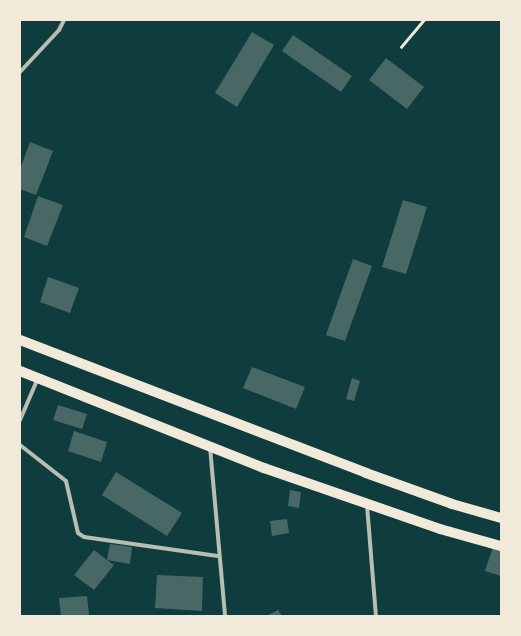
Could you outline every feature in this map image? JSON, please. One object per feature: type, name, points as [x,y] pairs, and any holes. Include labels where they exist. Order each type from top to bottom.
[{"type":"main road","points":[[20,340],[373,476],[452,504],[501,518]]},
{"type":"main road","points":[[20,371],[210,445],[264,468],[367,502],[440,529],[501,546]]},
{"type":"street","points":[[20,72],[59,30],[64,20]]},
{"type":"street","points":[[20,420],[38,377]]},
{"type":"street","points":[[20,445],[66,481],[78,533],[84,536],[218,556]]},
{"type":"street","points":[[210,445],[218,556],[225,616]]},
{"type":"street","points":[[367,502],[376,616]]},
{"type":"path","points":[[401,47],[424,20]]},
{"type":"building","points":[[252,32],[274,45],[237,107],[215,93]]},
{"type":"building","points":[[293,35],[352,76],[341,92],[282,51]]},
{"type":"building","points":[[386,58],[424,87],[407,109],[369,80]]},
{"type":"building","points":[[30,142],[53,151],[36,195],[20,189],[20,169]]},
{"type":"building","points":[[38,196],[63,205],[47,246],[24,237]]},
{"type":"building","points":[[403,200],[427,207],[406,274],[382,267]]},
{"type":"building","points":[[353,259],[372,266],[345,341],[326,335]]},
{"type":"building","points":[[48,277],[79,288],[70,313],[40,302]]},
{"type":"building","points":[[252,367],[305,387],[296,409],[243,388]]},
{"type":"building","points":[[352,378],[360,381],[354,401],[346,399]]},
{"type":"building","points":[[58,405],[87,414],[82,429],[53,420]]},
{"type":"building","points":[[74,431],[107,442],[101,462],[68,451]]},
{"type":"building","points":[[116,472],[182,513],[167,536],[102,495]]},
{"type":"building","points":[[290,490],[301,492],[299,508],[288,506]]},
{"type":"building","points":[[287,519],[289,533],[272,536],[270,521]]},
{"type":"building","points":[[110,544],[132,547],[130,564],[107,560]]},
{"type":"building","points":[[493,547],[501,550],[501,576],[485,571]]},
{"type":"building","points":[[94,550],[114,565],[94,590],[74,575]]},
{"type":"building","points":[[157,575],[203,577],[202,611],[155,608]]},
{"type":"building","points":[[87,596],[89,615],[61,616],[59,598]]},
{"type":"building","points":[[278,610],[282,616],[266,616]]}]
